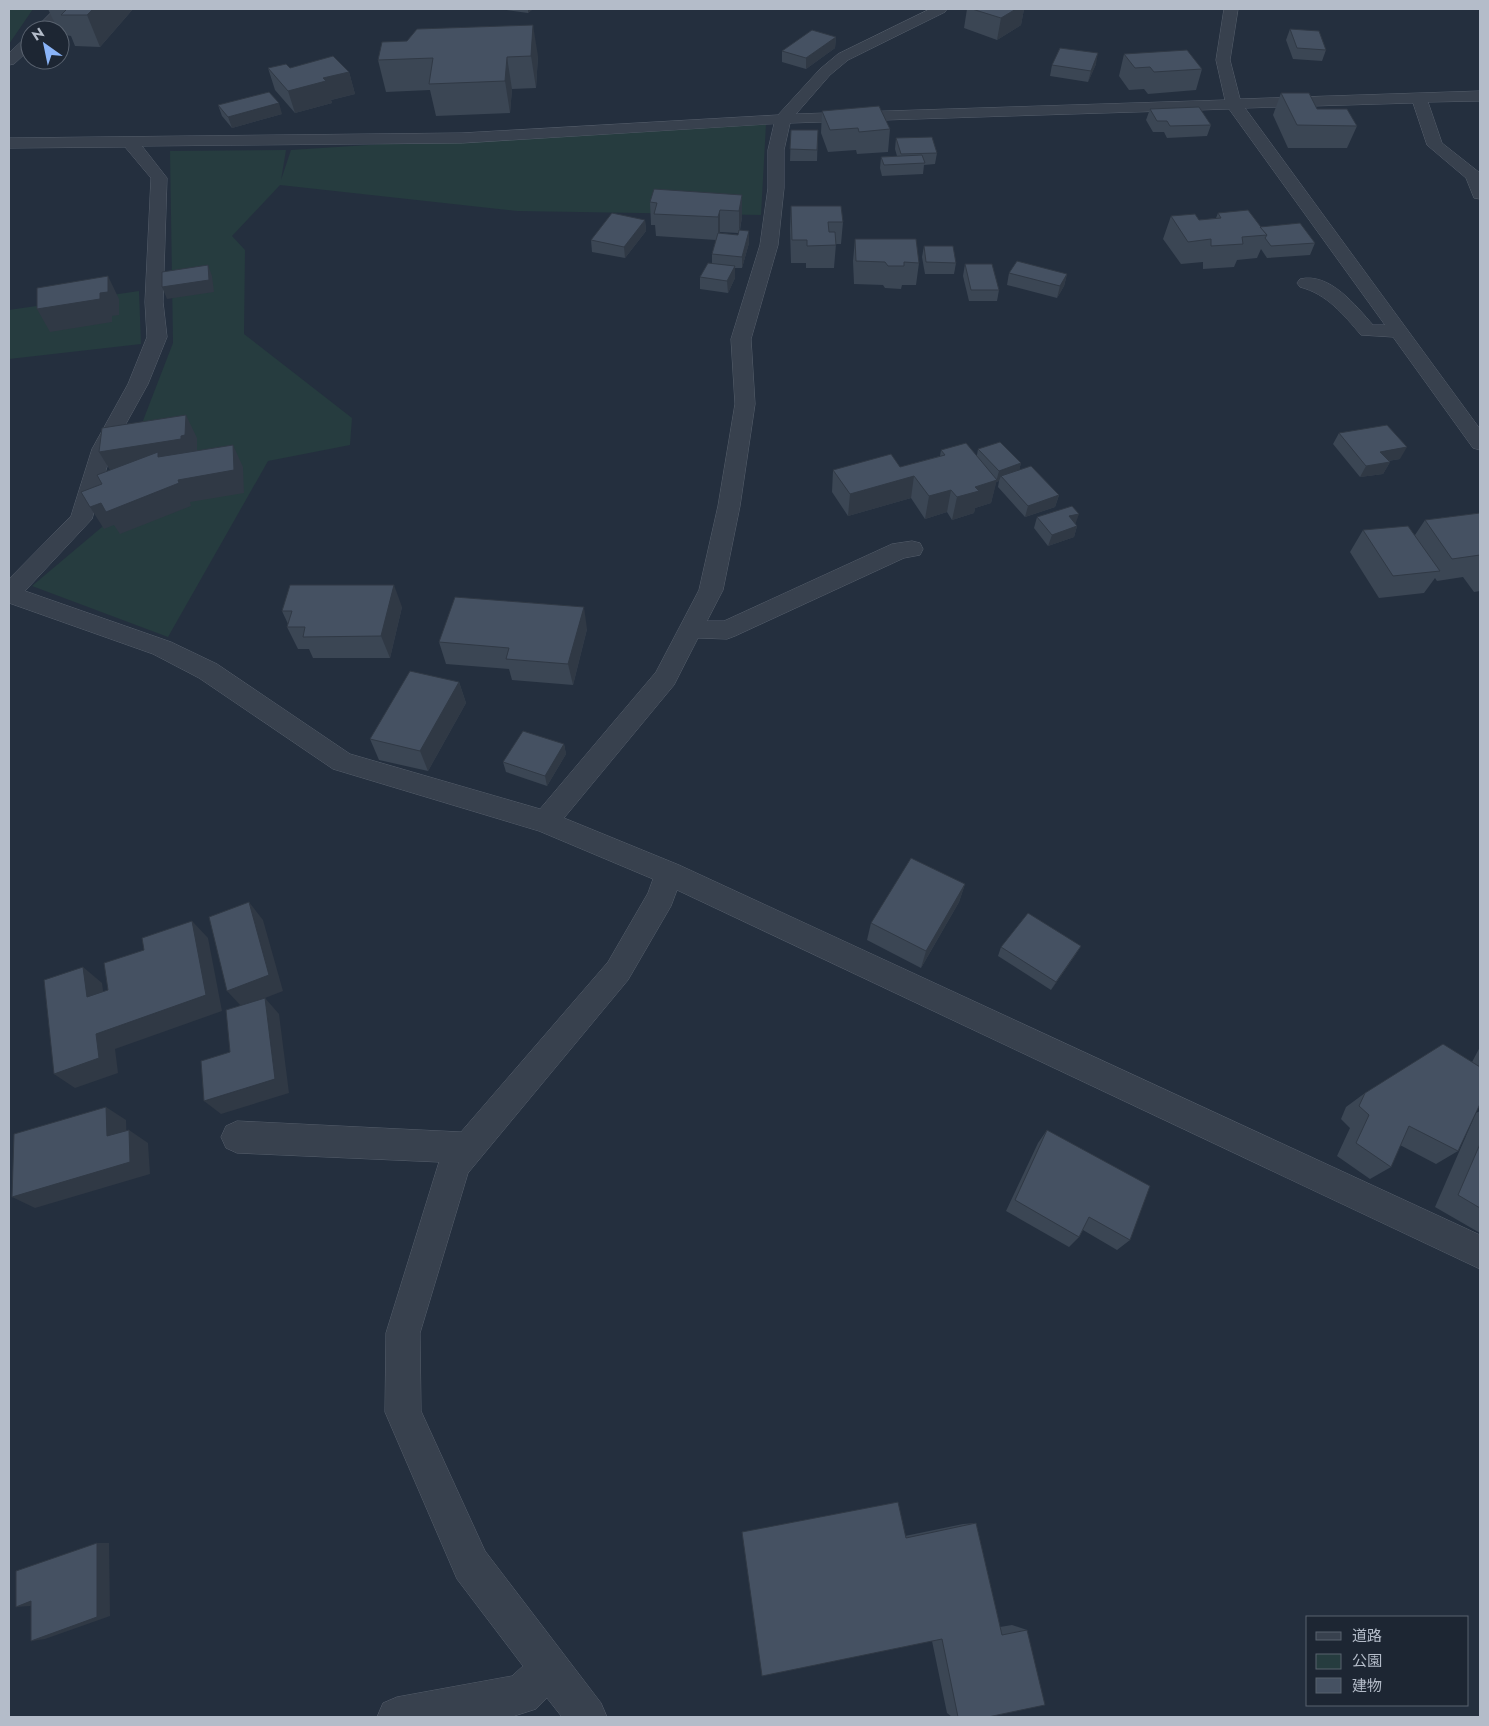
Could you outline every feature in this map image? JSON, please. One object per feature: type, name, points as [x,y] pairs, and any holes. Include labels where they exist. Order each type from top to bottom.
[{"type":"street","points":[[52,20],[64,9]]},
{"type":"street","points":[[545,822],[665,678],[711,590],[729,506],[745,404],[741,339],[769,245],[776,188],[776,150],[783,120],[825,72],[843,57],[940,9]]},
{"type":"street","points":[[1231,9],[1223,60],[1233,103],[1480,444]]},
{"type":"street","points":[[9,61],[20,51]]},
{"type":"street","points":[[9,142],[462,138],[783,120],[1233,103],[1480,96]]},
{"type":"street","points":[[1419,99],[1435,144],[1474,176],[1480,194]]},
{"type":"street","points":[[130,142],[159,178],[154,302],[157,337],[138,384],[102,449],[81,519],[9,594],[105,627],[177,655],[208,671],[342,762],[545,822],[669,873],[1480,1252]]},
{"type":"street","points":[[1306,283],[1318,284],[1337,297],[1368,331],[1399,331]]},
{"type":"street","points":[[690,629],[727,630],[900,550],[912,549]]},
{"type":"street","points":[[587,1717],[471,1566],[403,1412],[403,1333],[454,1164],[618,971],[661,897],[669,873]]},
{"type":"street","points":[[237,1137],[468,1148]]},
{"type":"street","points":[[397,1717],[522,1695],[550,1668]]},
{"type":"green space","points":[[9,9],[33,9],[25,20],[20,20],[20,28],[9,44]]},
{"type":"green space","points":[[766,124],[761,215],[517,211],[280,185],[232,236],[245,250],[244,334],[352,418],[350,445],[268,461],[168,637],[32,586],[102,527],[173,343],[170,151],[286,150],[281,180],[291,150],[539,134]]},
{"type":"green space","points":[[139,291],[141,344],[9,359],[9,310]]},
{"type":"building","points":[[67,9],[93,9],[87,15],[61,15]]},
{"type":"building","points":[[972,9],[1016,9],[1001,18]]},
{"type":"building","points":[[533,25],[531,56],[507,57],[505,81],[429,84],[433,58],[378,60],[382,42],[407,41],[417,29]]},
{"type":"building","points":[[1290,29],[1319,31],[1326,50],[1297,48]]},
{"type":"building","points":[[812,30],[836,37],[806,58],[782,51]]},
{"type":"building","points":[[1060,48],[1098,53],[1091,71],[1052,65]]},
{"type":"building","points":[[1187,50],[1202,69],[1154,72],[1150,67],[1135,68],[1124,54]]},
{"type":"building","points":[[333,56],[349,72],[323,78],[326,81],[288,91],[268,68],[286,64],[290,68]]},
{"type":"building","points":[[269,92],[279,103],[228,117],[218,105]]},
{"type":"building","points":[[1281,93],[1309,93],[1317,109],[1347,109],[1357,126],[1297,125]]},
{"type":"building","points":[[879,106],[890,129],[859,132],[858,128],[830,130],[822,111]]},
{"type":"building","points":[[1199,107],[1211,125],[1170,126],[1167,121],[1157,121],[1150,109]]},
{"type":"building","points":[[791,130],[818,130],[817,150],[790,149]]},
{"type":"building","points":[[932,137],[937,153],[901,154],[896,138]]},
{"type":"building","points":[[922,155],[925,163],[884,165],[881,157]]},
{"type":"building","points":[[654,189],[742,195],[739,211],[720,210],[718,217],[654,214],[657,203],[650,202]]},
{"type":"building","points":[[791,206],[841,206],[843,222],[828,222],[829,232],[835,232],[836,245],[807,246],[807,240],[792,240]]},
{"type":"building","points":[[1248,210],[1267,235],[1242,237],[1243,244],[1211,246],[1211,239],[1188,242],[1171,216],[1195,214],[1199,220],[1221,218],[1218,213]]},
{"type":"building","points":[[612,213],[645,220],[624,247],[591,240]]},
{"type":"building","points":[[1300,223],[1315,243],[1271,246],[1265,238],[1267,235],[1260,227]]},
{"type":"building","points":[[739,230],[749,231],[742,257],[712,254],[718,233],[738,235]]},
{"type":"building","points":[[855,239],[916,239],[919,263],[904,262],[904,266],[888,266],[885,262],[856,261]]},
{"type":"building","points":[[924,246],[953,246],[956,263],[926,262]]},
{"type":"building","points":[[1017,261],[1067,274],[1060,286],[1009,273]]},
{"type":"building","points":[[708,263],[735,266],[727,281],[700,277]]},
{"type":"building","points":[[965,264],[992,264],[999,290],[971,290]]},
{"type":"building","points":[[208,265],[209,280],[162,287],[162,272]]},
{"type":"building","points":[[108,276],[108,292],[100,293],[100,299],[37,309],[37,288]]},
{"type":"building","points":[[186,415],[185,435],[181,436],[181,439],[99,452],[102,428]]},
{"type":"building","points":[[1387,425],[1407,447],[1380,452],[1390,462],[1366,466],[1339,433]]},
{"type":"building","points":[[1000,442],[1021,463],[999,471],[978,449]]},
{"type":"building","points":[[966,443],[997,480],[975,487],[979,491],[957,497],[951,490],[929,496],[914,476],[850,494],[833,470],[891,454],[900,467],[945,455],[941,450]]},
{"type":"building","points":[[233,445],[234,470],[178,480],[179,483],[106,512],[101,503],[90,507],[81,492],[102,484],[97,475],[158,452],[158,457]]},
{"type":"building","points":[[1031,466],[1059,495],[1028,506],[1001,476]]},
{"type":"building","points":[[1072,506],[1079,514],[1069,516],[1077,526],[1052,535],[1037,517]]},
{"type":"building","points":[[1480,513],[1480,555],[1452,559],[1425,520]]},
{"type":"building","points":[[1408,526],[1440,571],[1393,576],[1363,530]]},
{"type":"building","points":[[290,585],[394,585],[381,636],[303,637],[305,627],[287,627],[292,611],[282,611]]},
{"type":"building","points":[[455,597],[584,607],[568,664],[506,659],[509,648],[439,642]]},
{"type":"building","points":[[410,671],[459,682],[420,751],[370,739]]},
{"type":"building","points":[[523,731],[564,744],[545,776],[503,762]]},
{"type":"building","points":[[911,858],[965,884],[926,951],[871,923]]},
{"type":"building","points":[[249,902],[269,975],[227,991],[209,917]]},
{"type":"building","points":[[1028,913],[1081,946],[1056,982],[1001,947]]},
{"type":"building","points":[[192,921],[206,995],[96,1034],[99,1058],[54,1074],[44,980],[83,967],[87,997],[108,990],[104,963],[144,950],[142,938]]},
{"type":"building","points":[[265,998],[275,1079],[204,1101],[201,1061],[230,1052],[226,1010]]},
{"type":"building","points":[[1443,1044],[1480,1067],[1480,1104],[1458,1151],[1409,1126],[1391,1167],[1356,1143],[1369,1115],[1359,1106],[1365,1093]]},
{"type":"building","points":[[106,1107],[107,1136],[129,1130],[130,1162],[12,1197],[14,1134]]},
{"type":"building","points":[[1047,1130],[1150,1186],[1130,1240],[1089,1217],[1079,1237],[1015,1200]]},
{"type":"building","points":[[1480,1144],[1480,1208],[1458,1195]]},
{"type":"building","points":[[898,1502],[906,1538],[976,1523],[1002,1635],[1027,1630],[1045,1705],[988,1717],[958,1717],[942,1639],[762,1676],[742,1532]]},
{"type":"building","points":[[97,1543],[97,1617],[31,1641],[31,1601],[16,1607],[16,1571]]}]
